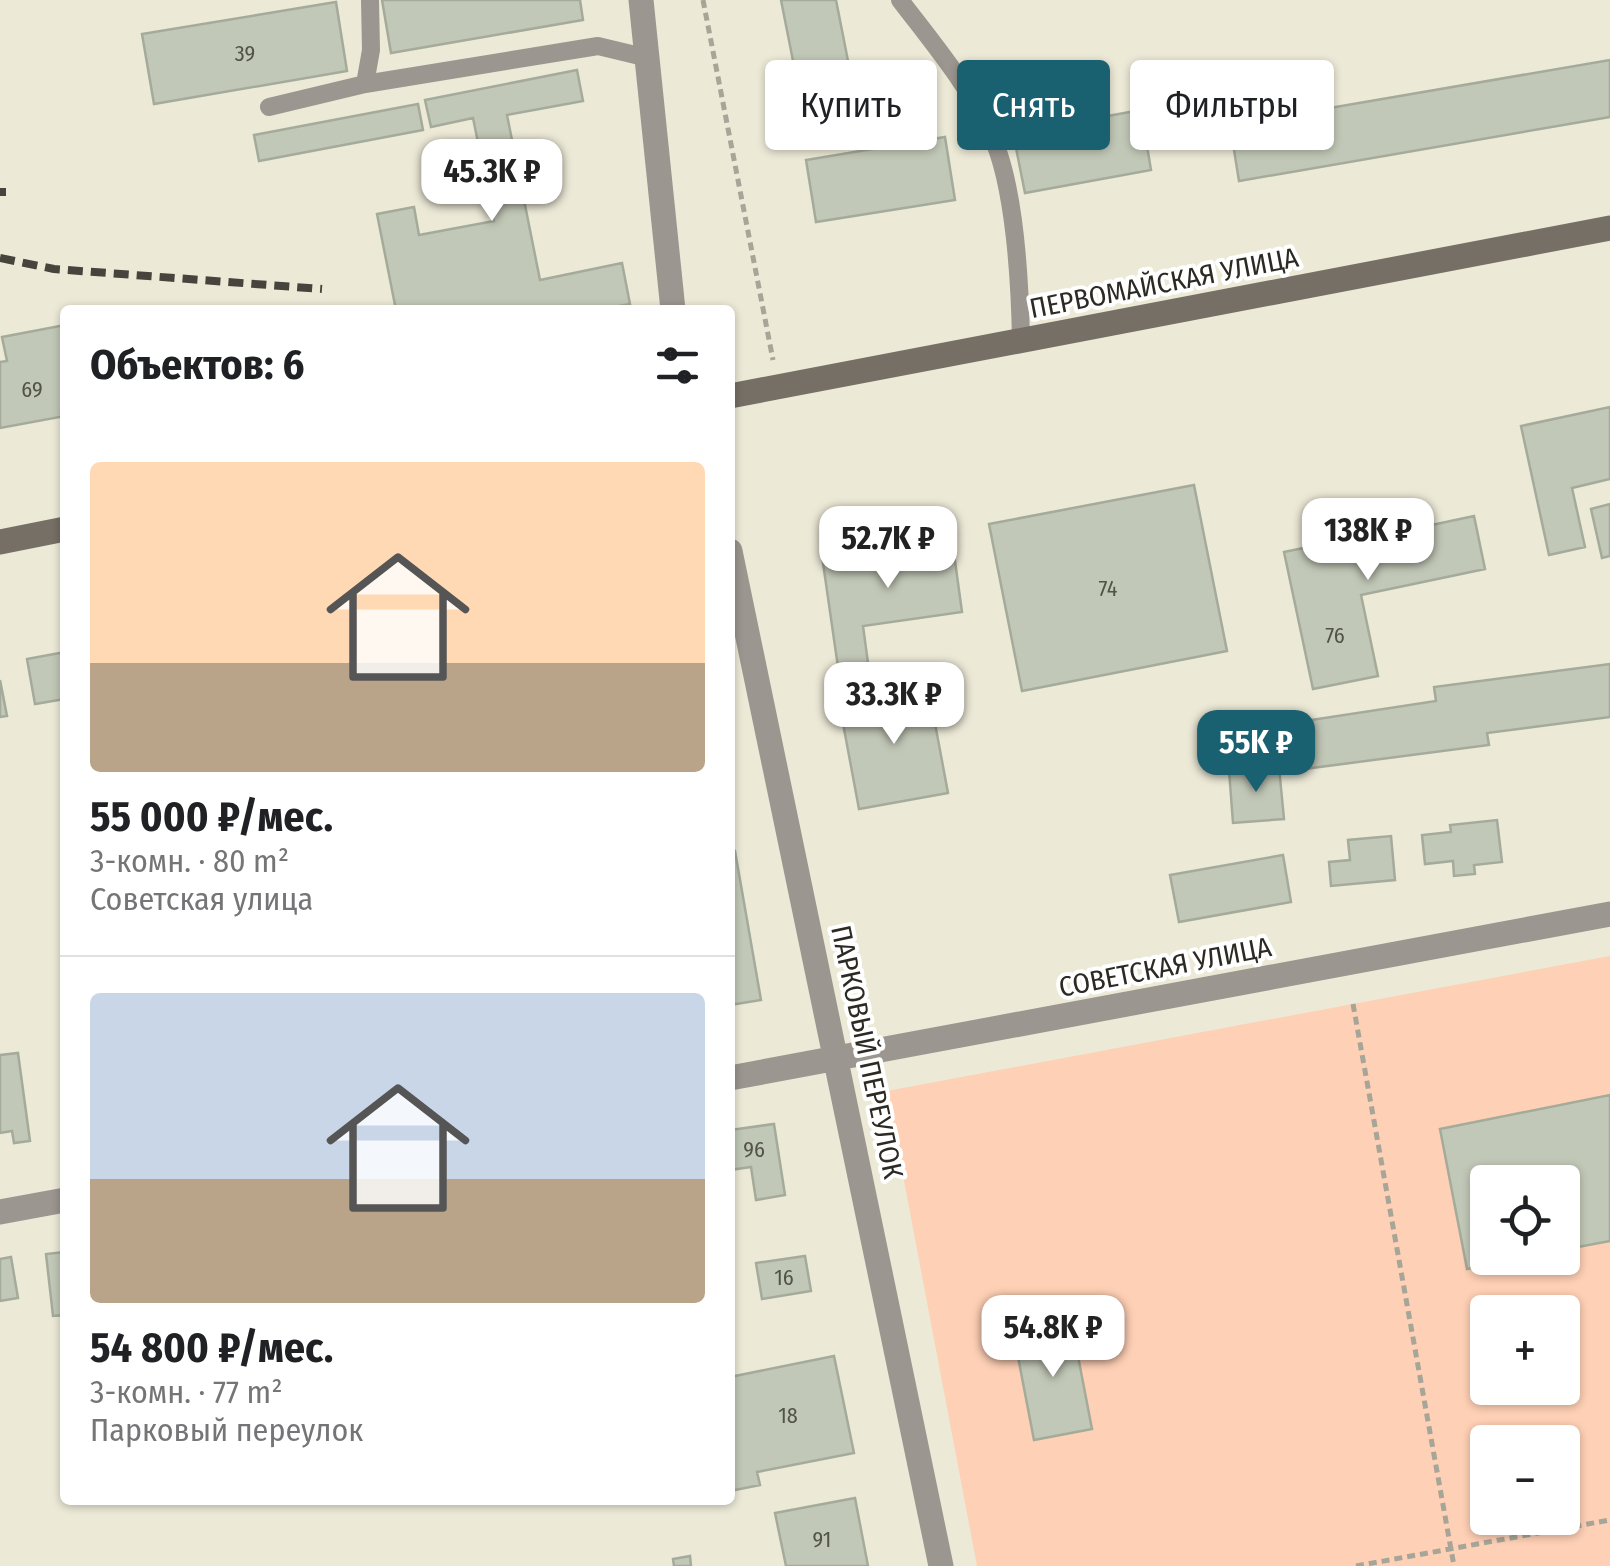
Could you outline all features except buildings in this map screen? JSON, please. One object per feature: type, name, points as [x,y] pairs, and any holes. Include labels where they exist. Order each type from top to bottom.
[{"type":"main road","name":"ПЕРВОМАЙСКАЯ УЛИЦА","points":[[735,395],[1610,228]]},
{"type":"main road","points":[[0,542],[60,530]]},
{"type":"street","points":[[642,0],[673,305]]},
{"type":"street","name":"ПАРКОВЫЙ ПЕРЕУЛОК","points":[[735,574],[941,1566]]},
{"type":"street","name":"СОВЕТСКАЯ УЛИЦА","points":[[735,1077],[1610,914]]},
{"type":"street","points":[[0,1212],[60,1201]]},
{"type":"lane","points":[[365,84],[370,0]]},
{"type":"lane","points":[[900,0],[992,136],[1020,283],[1021,341]]},
{"type":"lane","points":[[269,108],[365,84],[598,46],[648,58]]},
{"type":"path","points":[[702,0],[778,386]]},
{"type":"path","points":[[1353,1004],[1454,1566]]},
{"type":"path","points":[[1356,1566],[1610,1520]]},
{"type":"shaded area","points":[[1610,956],[1610,1566],[977,1566],[887,1091]]},
{"type":"railway","points":[[0,192],[6,192]]},
{"type":"railway","points":[[0,258],[54,269],[322,289]]}]
